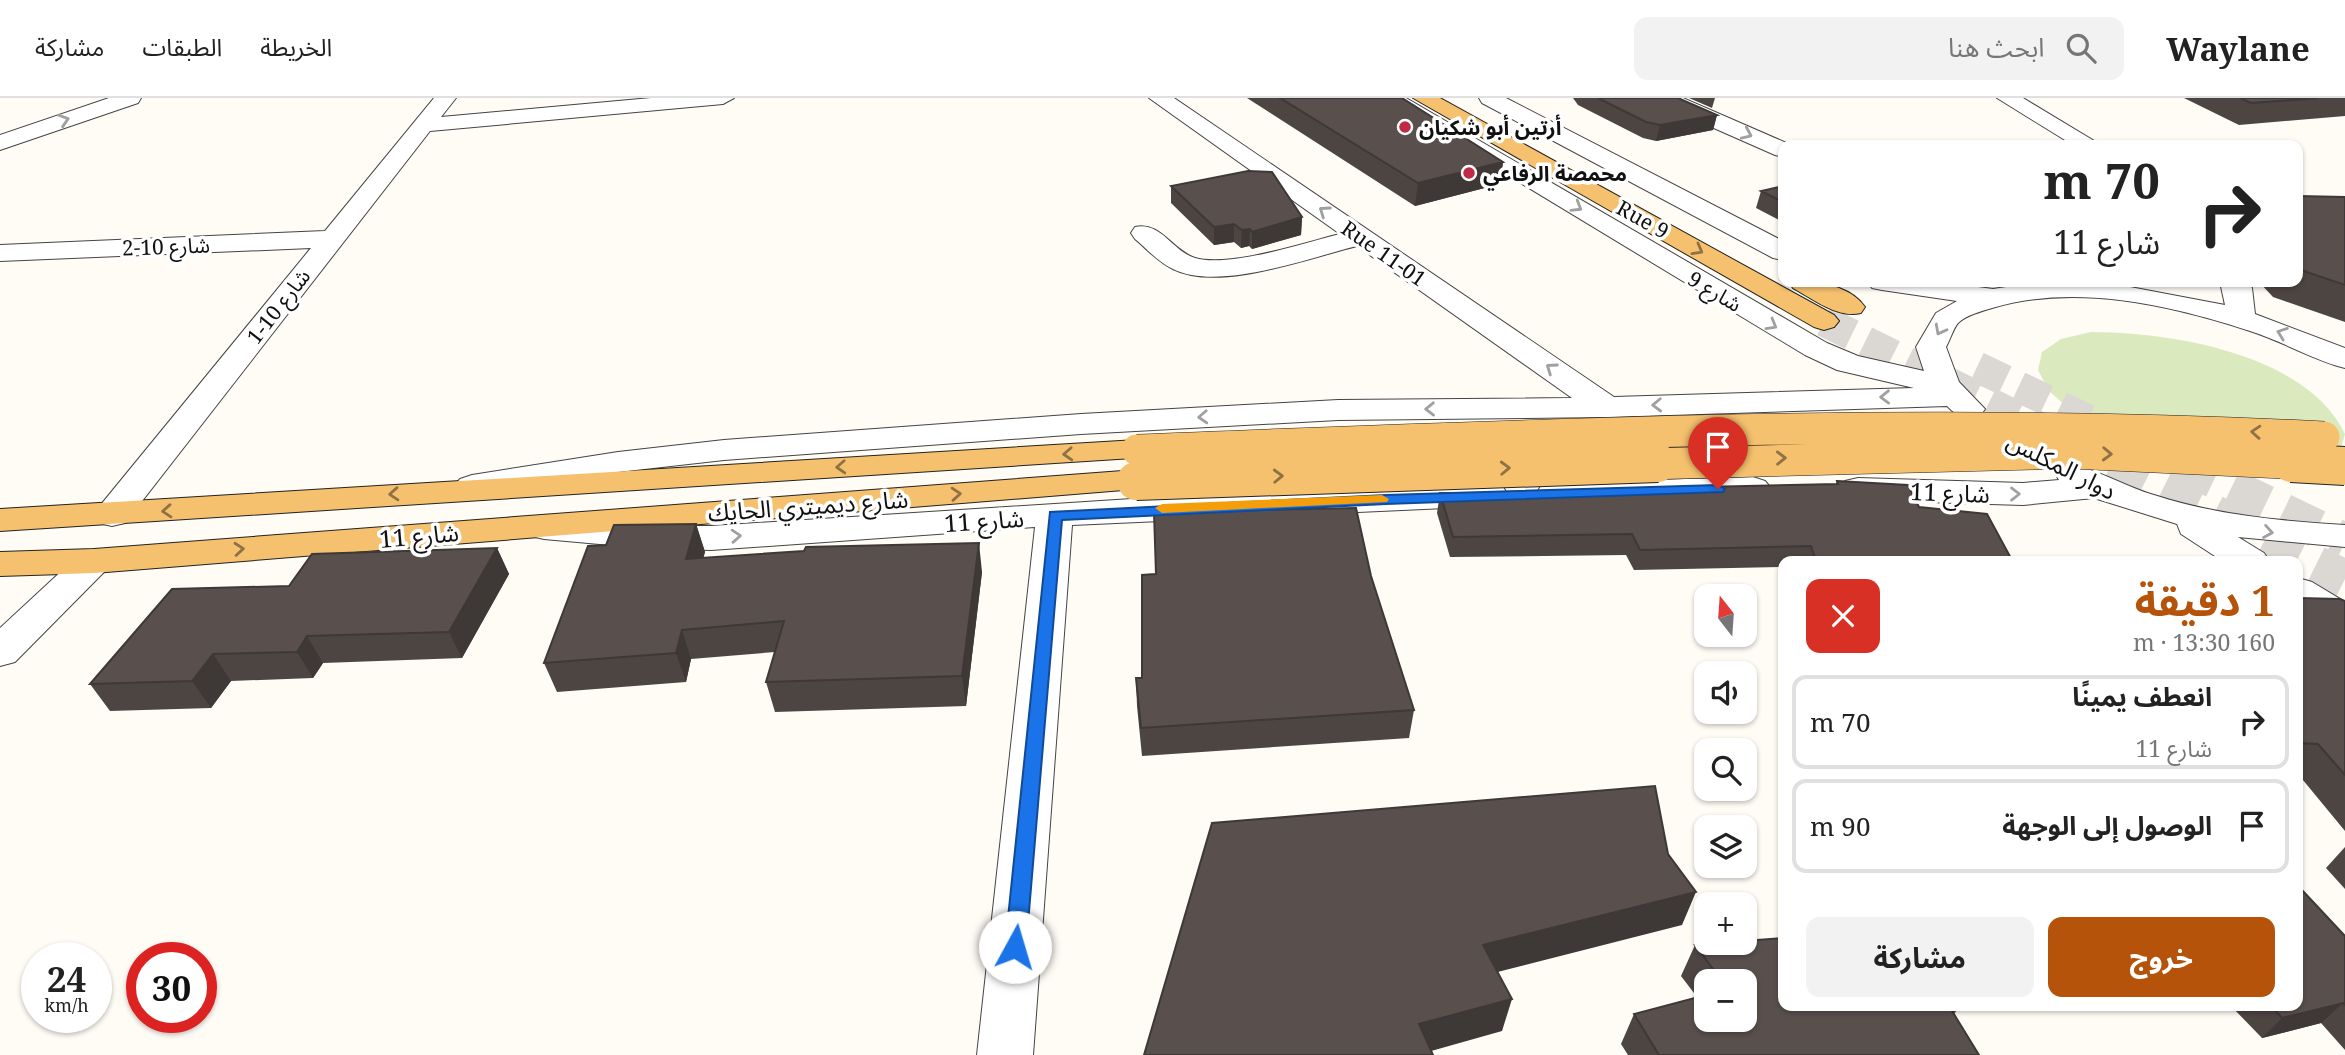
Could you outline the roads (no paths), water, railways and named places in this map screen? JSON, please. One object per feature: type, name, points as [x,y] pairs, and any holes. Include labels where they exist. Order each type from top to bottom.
[{"type":"main road","name":"Rue 9","points":[[1424,98],[1824,321]]},
{"type":"main road","points":[[1467,98],[1778,269]]},
{"type":"main road","points":[[1813,287],[1851,307]]},
{"type":"main road","points":[[1136,466],[1738,428],[1936,425],[2225,430],[2345,439]]},
{"type":"main road","points":[[1136,466],[1952,454],[2083,454],[2345,466]]},
{"type":"main road","name":"شارع 11","points":[[0,520],[113,515],[440,491],[1136,466]]},
{"type":"main road","name":"شارع ديميتري الحايك","points":[[521,526],[1136,466]]},
{"type":"main road","name":"شارع 11","points":[[0,564],[94,561],[521,526]]},
{"type":"street","points":[[0,143],[130,98]]},
{"type":"street","name":"شارع 10-1","points":[[113,515],[445,98]]},
{"type":"street","points":[[484,120],[523,98]]},
{"type":"street","points":[[424,125],[723,98]]},
{"type":"street","name":"Rue 11-01","points":[[1160,98],[1607,407]]},
{"type":"street","name":"شارع 9","points":[[1391,98],[1816,349],[1848,363],[1949,391]]},
{"type":"street","points":[[1490,98],[1778,249]]},
{"type":"street","points":[[1665,98],[1778,148]]},
{"type":"street","points":[[2013,101],[2064,140]]},
{"type":"street","points":[[2013,101],[2080,140]]},
{"type":"street","points":[[1144,233],[1185,265],[1200,268],[1259,261],[1361,237]]},
{"type":"street","name":"شارع 10-2","points":[[0,253],[331,239]]},
{"type":"street","points":[[1918,287],[1989,297],[2082,287]]},
{"type":"street","points":[[2115,287],[2154,289],[2319,346],[2345,359]]},
{"type":"street","points":[[2237,287],[2241,318]]},
{"type":"street","points":[[1949,391],[1931,347],[1947,317],[1989,297]]},
{"type":"street","name":"شارع 11","points":[[440,491],[618,462],[711,452],[1054,426],[1338,410],[1607,407],[1949,391]]},
{"type":"street","name":"دوار المكلس","points":[[1949,391],[2009,443],[2096,487],[2172,512],[2277,534],[2345,536]]},
{"type":"street","name":"شارع 11","points":[[521,526],[644,537],[711,538],[1055,515],[1480,495],[1802,487],[2023,494],[2096,487]]},
{"type":"street","points":[[2172,512],[2242,556]]},
{"type":"street","points":[[1004,1055],[1055,515]]},
{"type":"street","points":[[0,652],[94,561]]},
{"type":"street","points":[[2303,594],[2345,620]]},
{"type":"tunnel","points":[[1824,321],[2115,465]]},
{"type":"tunnel","points":[[1977,367],[2183,465]]},
{"type":"tunnel","points":[[2112,463],[2299,556]]},
{"type":"tunnel","points":[[2180,463],[2345,542]]},
{"type":"tunnel","points":[[2303,558],[2345,579]]},
{"type":"place","name":"أرتين أبو شكيان","points":[[1405,127]]},
{"type":"place","name":"محمصة الرفاعي","points":[[1469,173]]}]
